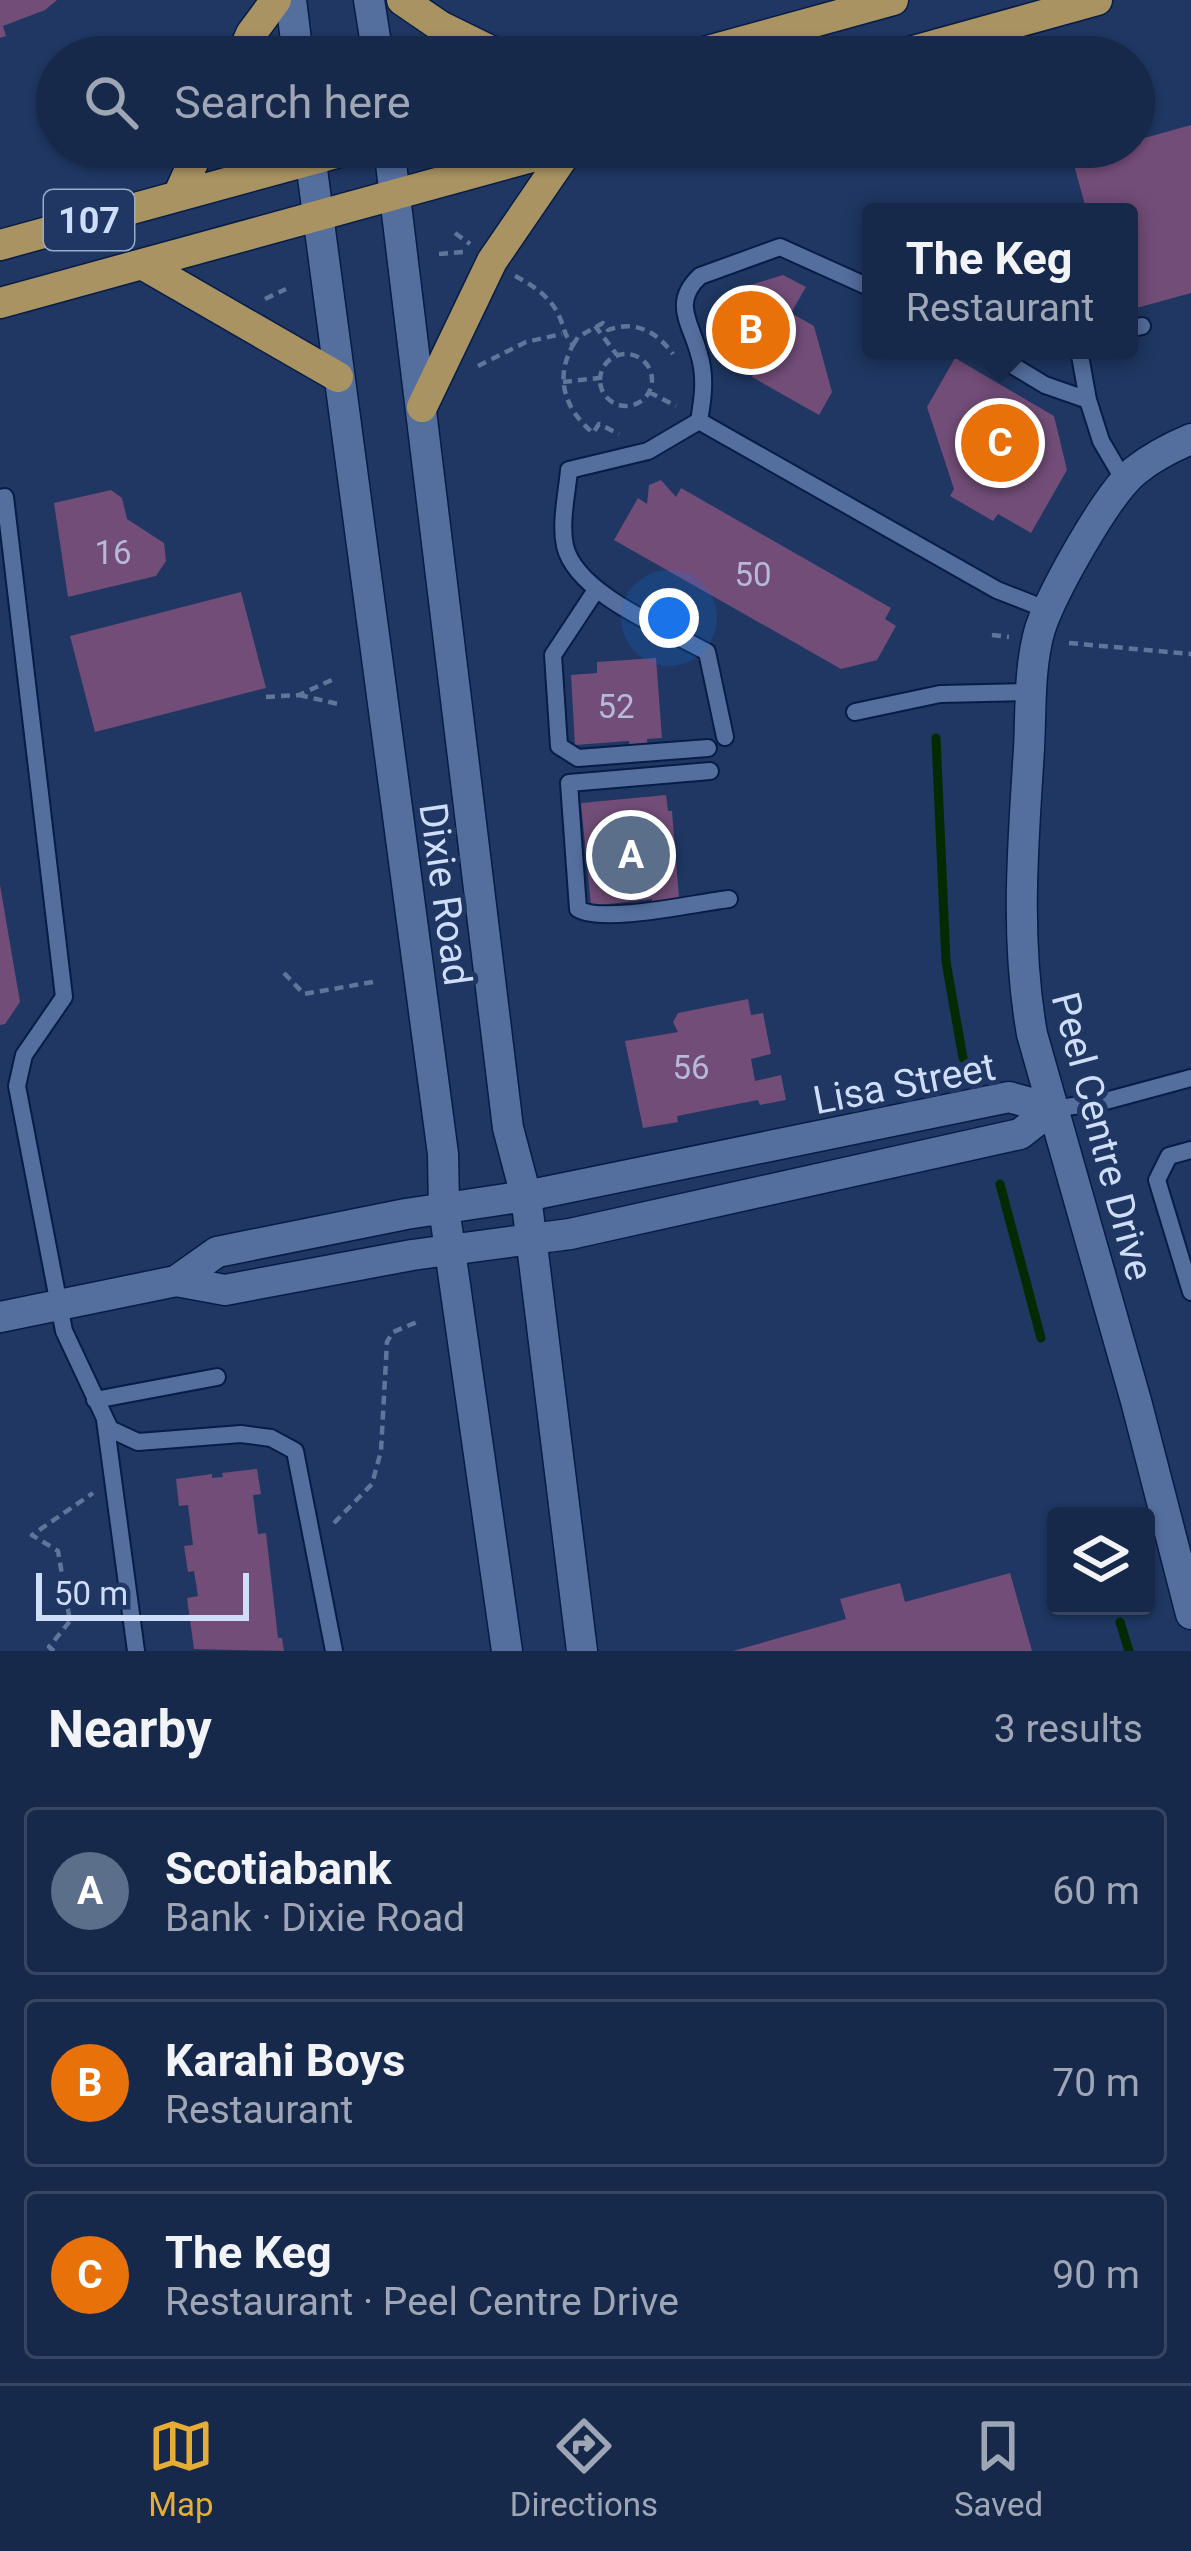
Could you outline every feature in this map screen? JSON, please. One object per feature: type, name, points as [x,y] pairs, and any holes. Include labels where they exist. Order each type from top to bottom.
[{"type":"main road","points":[[250,36],[276,0]]},
{"type":"main road","points":[[402,0],[460,36]]},
{"type":"main road","points":[[762,36],[893,0]]},
{"type":"main road","points":[[968,36],[1097,0]]},
{"type":"main road","points":[[178,196],[191,168]]},
{"type":"main road","name":"107","points":[[0,245],[264,168]]},
{"type":"main road","name":"107","points":[[0,303],[492,168]]},
{"type":"main road","points":[[422,407],[484,274],[555,168]]},
{"type":"main road","points":[[142,264],[338,377]]},
{"type":"street","points":[[291,0],[295,36]]},
{"type":"street","points":[[369,0],[375,36]]},
{"type":"street","name":"Dixie Road","points":[[312,168],[443,1154],[449,1250],[507,1651]]},
{"type":"street","name":"Dixie Road","points":[[392,168],[508,1128],[526,1196],[582,1651]]},
{"type":"street","name":"Peel Centre Drive","points":[[1191,440],[1159,455],[1125,482],[1048,610],[1037,640],[1019,905],[1032,1034],[1191,1614]]},
{"type":"street","name":"Lisa Street","points":[[176,1281],[217,1252],[526,1196],[1009,1097],[1052,1109]]},
{"type":"street","name":"Lisa Street","points":[[0,1317],[176,1281],[224,1290],[570,1234],[1021,1134],[1052,1109]]},
{"type":"lane","points":[[699,421],[704,387],[699,353],[683,309],[685,296],[700,276],[780,247],[862,284]]},
{"type":"lane","points":[[1002,359],[1045,385],[1088,400]]},
{"type":"lane","points":[[1081,359],[1101,441],[1125,482]]},
{"type":"lane","points":[[699,421],[648,451],[569,470],[563,540],[569,559],[596,590],[707,652],[725,737]]},
{"type":"lane","points":[[699,421],[997,590],[1048,610]]},
{"type":"lane","points":[[0,498],[5,497],[64,997],[23,1055],[17,1086],[64,1331],[110,1430],[128,1441],[241,1434],[272,1438],[295,1451],[334,1651]]},
{"type":"lane","points":[[596,590],[553,655],[560,746],[578,758],[707,748]]},
{"type":"lane","points":[[855,712],[940,694],[1032,692]]},
{"type":"lane","points":[[710,772],[568,783],[578,908],[589,915],[614,916],[729,899]]},
{"type":"lane","points":[[1052,1109],[1102,1102],[1191,1078]]},
{"type":"lane","points":[[1191,1150],[1169,1156],[1157,1180],[1182,1233],[1191,1292]]},
{"type":"lane","points":[[95,1400],[217,1377]]},
{"type":"lane","points":[[105,1420],[136,1651]]},
{"type":"path","points":[[439,254],[477,250],[455,233]]},
{"type":"path","points":[[509,274],[549,301],[573,345]]},
{"type":"path","points":[[266,287],[256,303],[286,290]]},
{"type":"path","points":[[629,434],[598,424],[593,433],[577,419],[562,382],[573,345],[603,322],[608,330],[624,325],[647,330],[668,346],[676,360]]},
{"type":"path","points":[[595,326],[617,355]]},
{"type":"path","points":[[478,366],[526,342],[563,334]]},
{"type":"path","points":[[617,355],[636,356],[651,372],[650,392],[635,404],[615,403],[607,397],[601,378],[605,364],[617,355]]},
{"type":"path","points":[[562,382],[601,378]]},
{"type":"path","points":[[662,419],[680,390]]},
{"type":"path","points":[[650,392],[674,404]]},
{"type":"path","points":[[992,635],[1009,637]]},
{"type":"path","points":[[1069,643],[1191,654]]},
{"type":"path","points":[[299,695],[334,680]]},
{"type":"path","points":[[266,697],[299,695],[338,704]]},
{"type":"path","points":[[284,974],[304,994],[373,982]]},
{"type":"path","points":[[313,1544],[372,1484],[381,1450],[387,1342],[393,1332],[417,1322]]},
{"type":"path","points":[[54,1651],[49,1647],[70,1621],[58,1551],[32,1535],[112,1479]]},
{"type":"building","points":[[0,0],[57,0],[45,10],[3,26],[6,36],[0,38]]},
{"type":"building","points":[[1191,125],[1191,293],[1138,308],[1138,203],[1084,203],[1075,168],[1155,168],[1155,135]]},
{"type":"building","points":[[783,275],[806,287],[791,313],[814,326],[832,392],[819,415],[752,377],[754,372],[733,360],[739,351],[716,338],[744,287]]},
{"type":"building","points":[[957,359],[1054,416],[1067,470],[1031,533],[998,514],[993,521],[950,496],[954,489],[927,407]]},
{"type":"building","points":[[661,480],[676,497],[681,488],[891,608],[885,619],[896,626],[877,660],[841,669],[614,540],[638,498],[647,504],[649,485]]},
{"type":"building","points":[[111,490],[122,498],[127,519],[164,543],[166,561],[156,576],[68,597],[54,503]]},
{"type":"building","points":[[241,592],[266,688],[95,732],[70,636]]},
{"type":"building","points":[[656,658],[662,738],[647,739],[649,760],[631,761],[629,741],[575,745],[571,675],[597,673],[597,662]]},
{"type":"building","points":[[666,795],[668,811],[672,811],[680,910],[652,913],[652,899],[591,906],[581,803]]},
{"type":"building","points":[[0,885],[20,1002],[0,1025]]},
{"type":"building","points":[[748,999],[751,1015],[763,1013],[771,1054],[751,1059],[755,1081],[781,1075],[786,1100],[760,1105],[758,1100],[677,1116],[678,1122],[643,1128],[625,1041],[678,1032],[673,1022],[678,1013]]},
{"type":"building","points":[[257,1469],[261,1494],[253,1495],[258,1534],[266,1533],[278,1638],[282,1638],[284,1651],[194,1649],[187,1598],[198,1596],[184,1546],[193,1545],[188,1505],[179,1506],[176,1479],[223,1477],[222,1473]]},
{"type":"building","points":[[1010,1573],[1032,1651],[733,1651],[846,1619],[840,1599],[900,1583],[905,1602]]},
{"type":"waterway","points":[[936,738],[946,962],[963,1058]]},
{"type":"waterway","points":[[1000,1184],[1041,1338]]},
{"type":"waterway","points":[[1120,1622],[1129,1651]]},
{"type":"place","name":"Karahi Boys","points":[[751,330]]},
{"type":"place","name":"The Keg","points":[[1000,443]]},
{"type":"place","name":"Scotiabank","points":[[631,855]]}]
